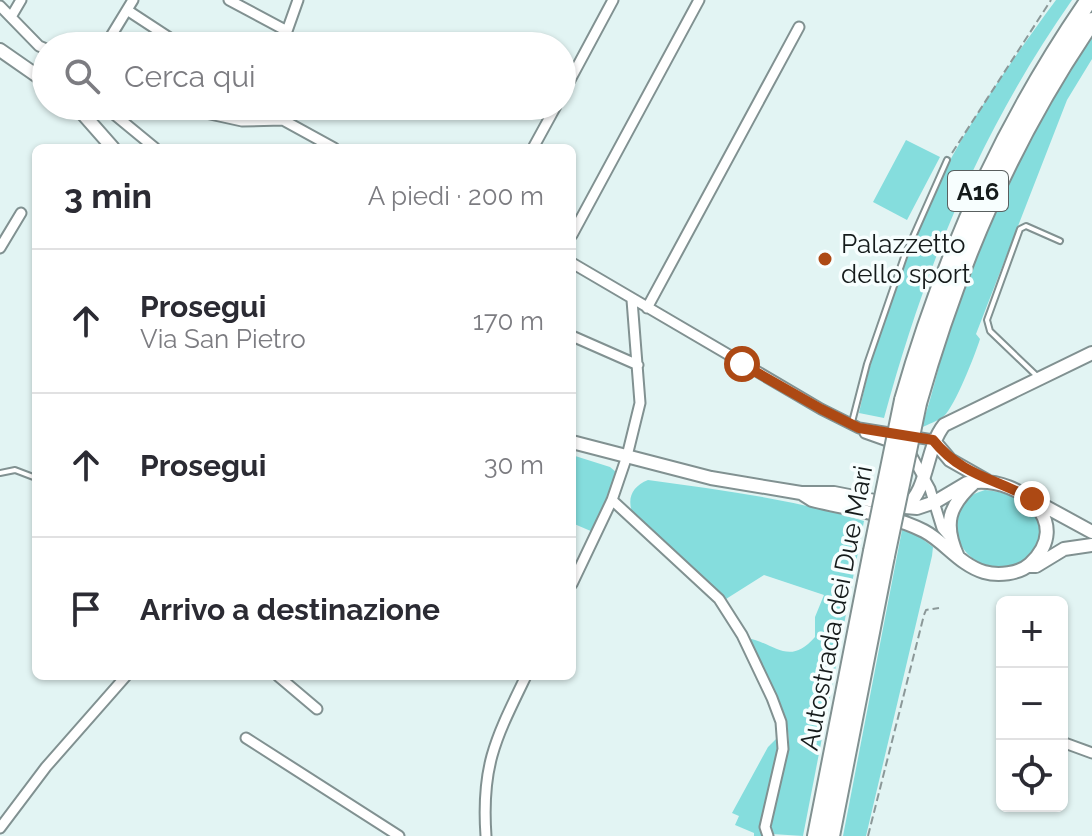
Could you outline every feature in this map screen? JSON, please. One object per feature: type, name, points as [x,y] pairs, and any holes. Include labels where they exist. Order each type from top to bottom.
[{"type":"highway","name":"Autostrada dei Due Mari","points":[[831,836],[903,400],[933,302],[954,247],[1004,138],[1040,74],[1089,0]]},
{"type":"highway","name":"Autostrada dei Due Mari","points":[[816,836],[879,553],[947,307],[967,253],[1017,144],[1092,21]]},
{"type":"main road","points":[[0,50],[32,72]]},
{"type":"main road","points":[[88,120],[109,144]]},
{"type":"main road","points":[[905,507],[914,499],[933,440],[948,422],[1092,353]]},
{"type":"main road","points":[[933,440],[950,460],[982,482],[1032,499],[1092,532]]},
{"type":"main road","points":[[576,443],[711,478],[801,493],[834,493],[905,507],[917,508],[935,502],[966,483],[982,482]]},
{"type":"main road","points":[[958,557],[948,535],[951,514],[956,503],[982,482]]},
{"type":"main road","points":[[801,493],[812,500],[914,527],[934,537],[983,572],[1010,573],[1036,566],[1064,549],[1092,545]]},
{"type":"main road","points":[[1027,567],[1044,546],[1048,532],[1041,510],[1032,499]]},
{"type":"street","points":[[11,17],[21,0]]},
{"type":"street","points":[[114,32],[133,0]]},
{"type":"street","points":[[229,0],[287,31],[298,0]]},
{"type":"street","points":[[576,69],[613,0]]},
{"type":"street","points":[[576,228],[699,0]]},
{"type":"street","points":[[0,6],[32,39]]},
{"type":"street","points":[[127,10],[161,32]]},
{"type":"street","points":[[647,308],[799,27]]},
{"type":"street","points":[[121,120],[150,144]]},
{"type":"street","points":[[237,120],[283,120],[327,144]]},
{"type":"street","points":[[535,144],[548,120]]},
{"type":"street","points":[[0,248],[21,213]]},
{"type":"street","points":[[576,265],[865,433],[906,448],[912,454],[935,502],[942,528],[948,535]]},
{"type":"street","points":[[576,576],[612,500],[640,403],[632,300]]},
{"type":"street","points":[[576,338],[638,365]]},
{"type":"street","points":[[855,426],[933,440]]},
{"type":"street","points":[[612,500],[719,599],[742,635],[772,698],[781,722],[783,749],[765,827],[768,836]]},
{"type":"street","points":[[0,828],[46,767],[122,680]]},
{"type":"street","points":[[283,680],[317,709]]},
{"type":"street","points":[[486,836],[486,776],[492,751],[524,680]]},
{"type":"street","points":[[246,738],[399,836]]},
{"type":"street","points":[[1068,744],[1092,753]]},
{"type":"lane","points":[[855,426],[867,364],[904,257],[947,160]]},
{"type":"lane","points":[[1040,379],[990,331],[987,320],[1020,229],[1026,226],[1060,241]]},
{"type":"lane","points":[[0,473],[15,470],[32,476]]},
{"type":"path","points":[[947,160],[1051,0]]},
{"type":"path","points":[[868,836],[924,615],[926,610],[939,608]]},
{"type":"shaded area","points":[[1056,0],[1072,0],[1010,99],[959,201],[918,306],[884,418],[859,413],[895,286],[933,193],[985,102]]},
{"type":"shaded area","points":[[1092,36],[1092,59],[1067,100],[976,334],[980,339],[964,380],[944,416],[921,428],[955,310],[982,238],[1032,134]]},
{"type":"shaded area","points":[[906,140],[940,157],[907,220],[873,202]]},
{"type":"shaded area","points":[[576,456],[610,467],[616,472],[608,503],[593,532],[576,525]]},
{"type":"shaded area","points":[[648,480],[784,501],[864,521],[803,836],[772,834],[772,813],[789,736],[782,707],[747,638],[789,652],[806,646],[815,637],[815,617],[824,595],[764,575],[726,599],[632,512],[632,493],[638,485]]},
{"type":"shaded area","points":[[985,490],[1004,493],[1019,501],[1043,527],[1037,552],[1017,566],[998,569],[982,564],[968,554],[959,541],[955,526],[957,512],[967,499]]},
{"type":"shaded area","points":[[902,530],[917,535],[933,547],[932,556],[866,836],[843,836]]},
{"type":"shaded area","points":[[779,736],[780,749],[761,829],[763,836],[754,836],[754,833],[735,825],[739,816],[732,813],[768,747]]},
{"type":"place","name":"Palazzetto dello sport","points":[[825,259]]},
{"type":"route","points":[[742,364],[859,428],[933,440],[950,460],[963,469],[1032,499]]}]
